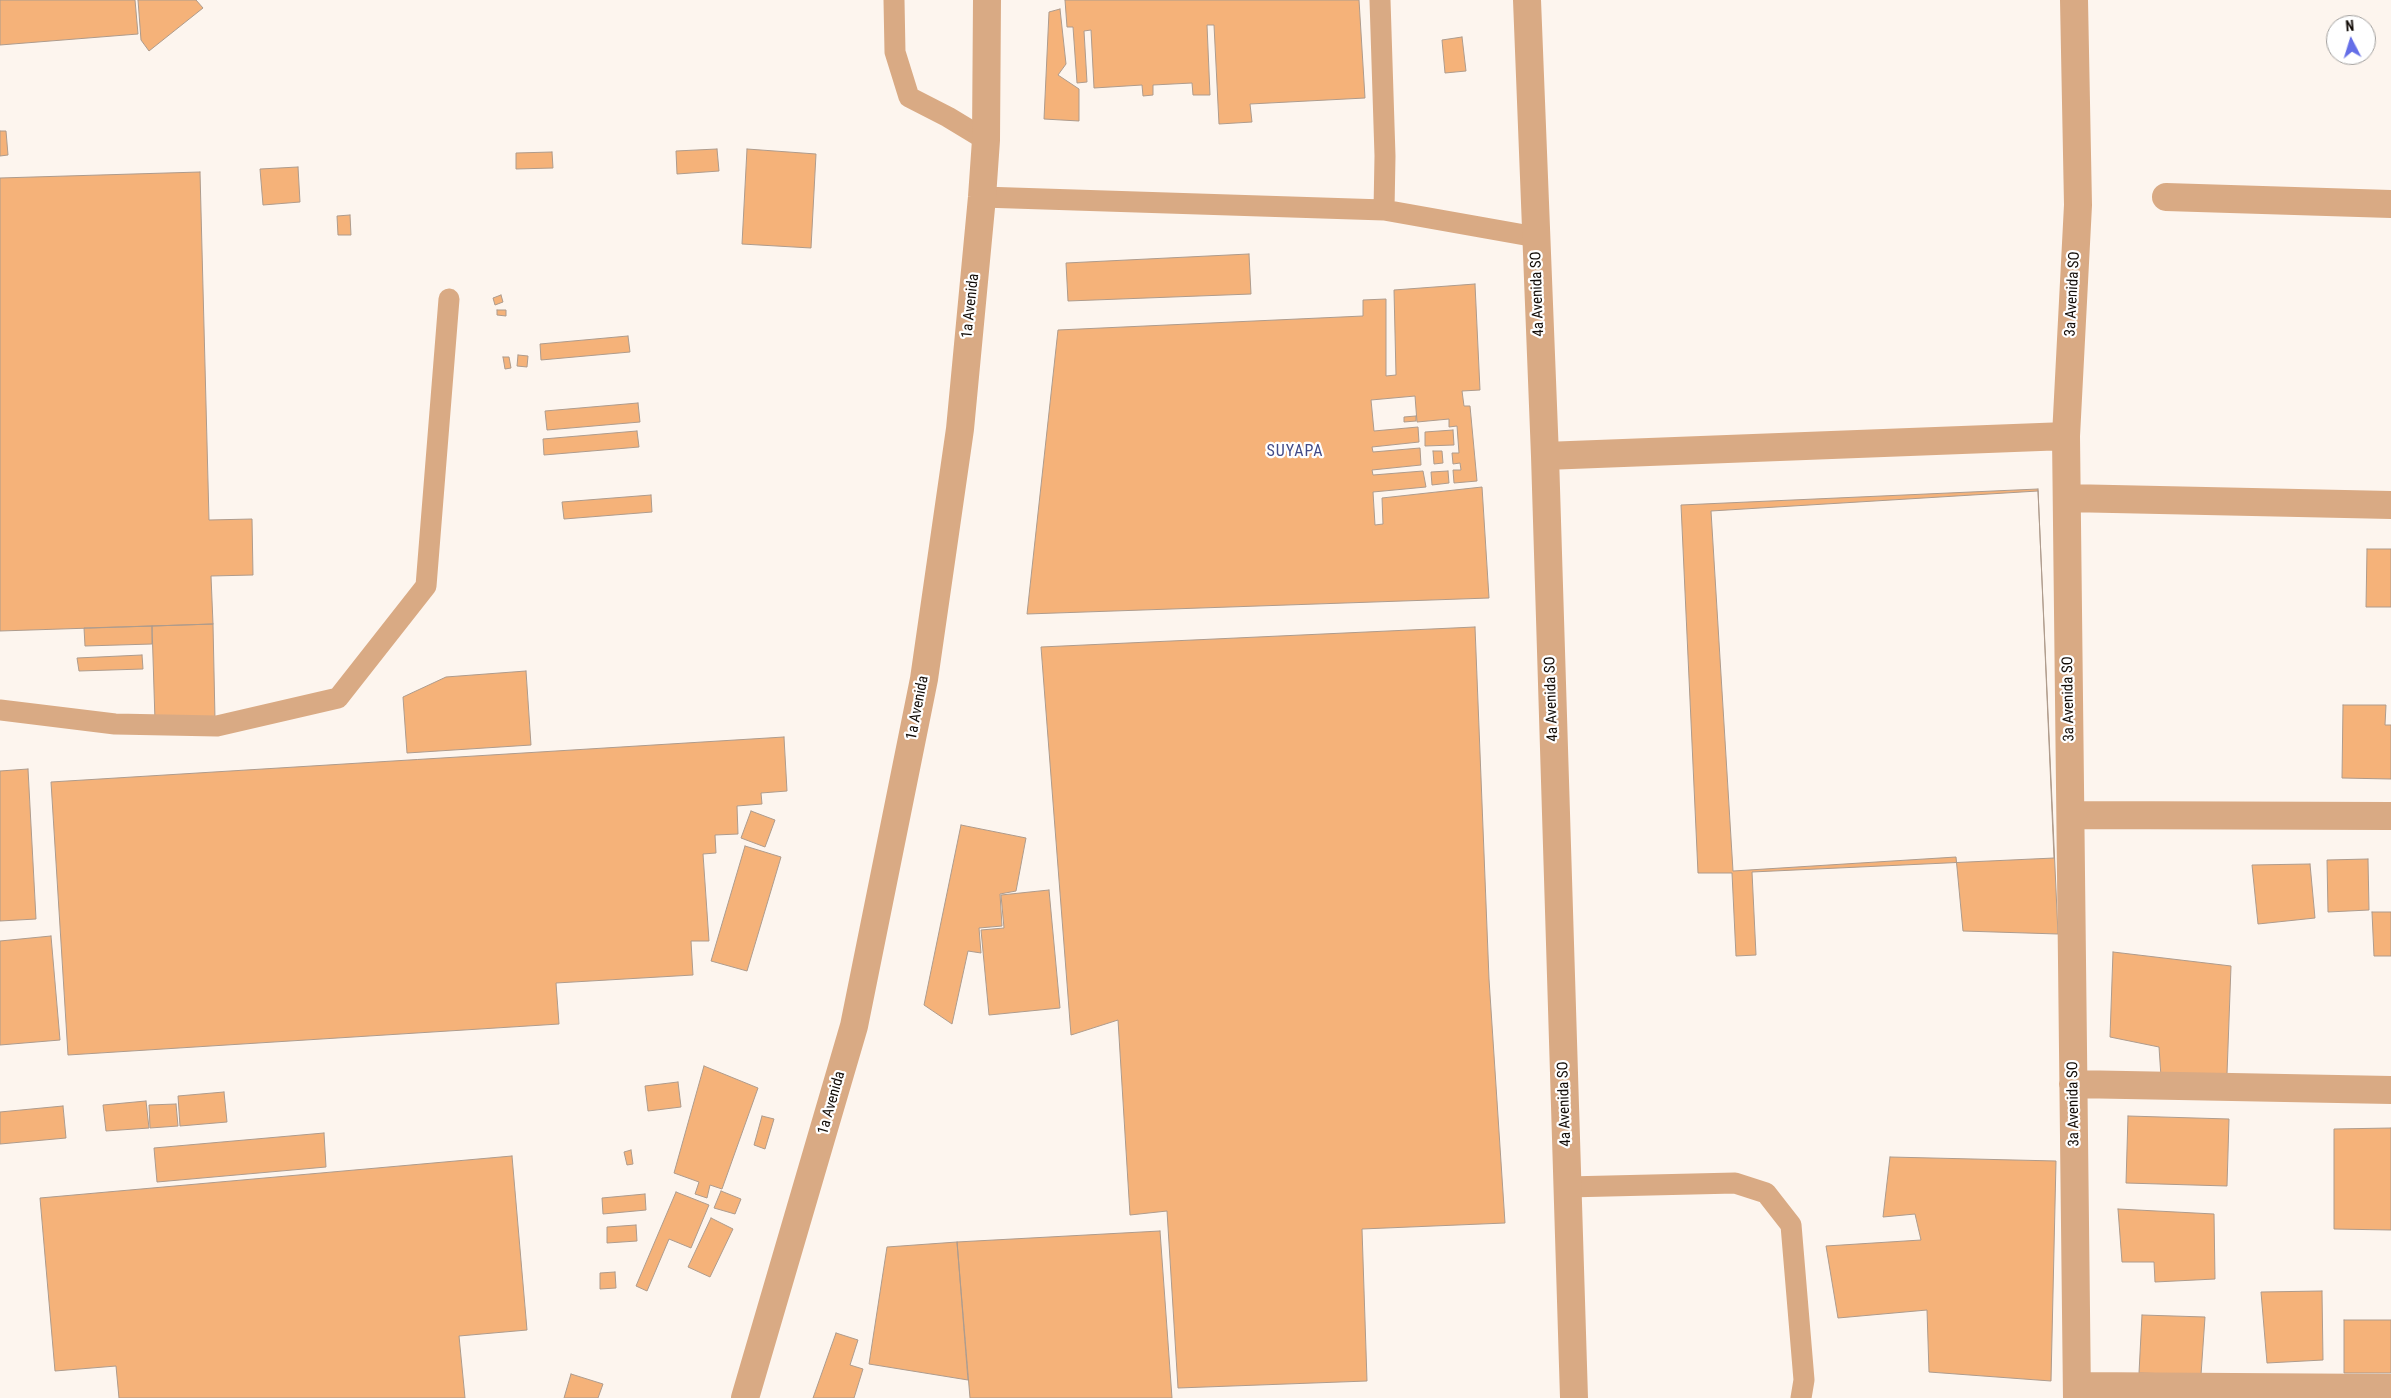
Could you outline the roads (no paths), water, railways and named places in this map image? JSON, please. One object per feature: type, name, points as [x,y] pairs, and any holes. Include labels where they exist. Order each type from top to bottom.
[{"type":"street","name":"1a Avenida","points":[[746,1398],[854,1026],[922,688],[960,429],[982,197],[986,140],[987,0]]},
{"type":"street","name":"4a Avenida SO","points":[[1527,0],[1545,456],[1574,1398]]},
{"type":"street","name":"3a Avenida SO","points":[[2074,0],[2078,205],[2066,436],[2077,1392]]},
{"type":"street","points":[[2166,197],[2391,204]]},
{"type":"street","points":[[1545,456],[2066,436]]},
{"type":"street","points":[[2067,498],[2391,505]]},
{"type":"street","points":[[2071,815],[2391,816]]},
{"type":"street","points":[[2073,1084],[2391,1090]]},
{"type":"street","points":[[2077,1392],[2391,1388]]},
{"type":"lane","points":[[894,0],[894,52],[909,97],[948,117],[986,140]]},
{"type":"lane","points":[[1380,0],[1385,156],[1384,210]]},
{"type":"lane","points":[[982,197],[1384,210],[1536,237]]},
{"type":"lane","points":[[0,710],[115,724],[217,726],[338,698],[426,586],[449,299]]},
{"type":"lane","points":[[1567,1187],[1735,1183],[1766,1193],[1791,1225],[1804,1380],[1801,1398]]},
{"type":"district","name":"SUYAPA","points":[[1295,452]]}]
